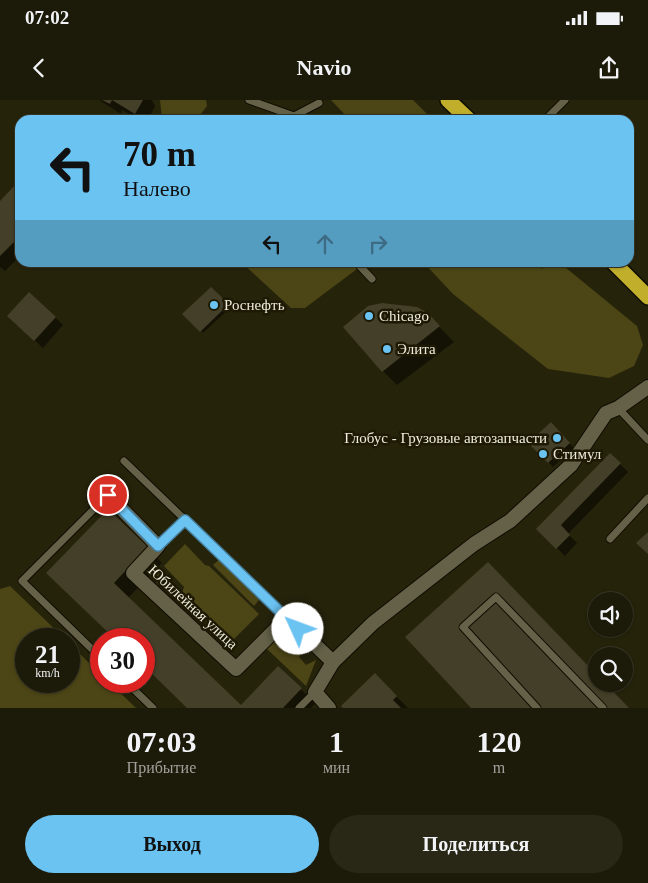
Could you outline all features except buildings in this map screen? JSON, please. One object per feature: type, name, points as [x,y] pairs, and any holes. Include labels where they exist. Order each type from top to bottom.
[{"type":"highway","points":[[448,100],[464,115]]},
{"type":"highway","points":[[619,267],[648,297]]},
{"type":"street","points":[[329,708],[315,692],[334,662],[373,623],[474,544],[510,521],[570,465],[606,413],[618,408],[648,387]]},
{"type":"street","name":"Юбилейная улица","points":[[108,495],[158,546],[133,573],[236,669],[287,618]]},
{"type":"street","points":[[287,618],[334,662]]},
{"type":"lane","points":[[249,100],[291,115]]},
{"type":"lane","points":[[551,115],[565,100]]},
{"type":"lane","points":[[296,115],[319,104]]},
{"type":"lane","points":[[361,267],[372,279]]},
{"type":"lane","points":[[618,408],[648,440]]},
{"type":"lane","points":[[124,461],[287,618]]},
{"type":"lane","points":[[90,647],[22,581],[108,495]]},
{"type":"lane","points":[[610,539],[648,498]]},
{"type":"lane","points":[[158,546],[185,520]]},
{"type":"lane","points":[[537,708],[463,627],[496,597],[603,708]]},
{"type":"lane","points":[[299,708],[315,692]]},
{"type":"lane","points":[[137,693],[153,708]]},
{"type":"shaded area","points":[[160,100],[206,100],[207,106],[200,115],[162,115]]},
{"type":"shaded area","points":[[331,100],[413,100],[428,115],[345,115]]},
{"type":"shaded area","points":[[246,267],[355,267],[357,269],[305,308],[291,308]]},
{"type":"shaded area","points":[[428,267],[540,267],[542,269],[544,267],[565,267],[637,326],[643,345],[634,366],[609,378],[548,369],[453,294]]},
{"type":"shaded area","points":[[185,544],[205,565],[209,566],[259,614],[231,642],[182,593],[184,587],[164,566]]},
{"type":"shaded area","points":[[220,559],[259,600],[254,606],[213,565]]},
{"type":"shaded area","points":[[158,569],[178,591],[173,598],[151,577]]},
{"type":"shaded area","points":[[10,586],[54,628],[15,628],[15,693],[80,693],[80,654],[90,664],[90,693],[120,693],[136,708],[0,708],[0,589]]},
{"type":"shaded area","points":[[285,627],[308,647],[299,657],[306,665],[316,660],[306,686],[265,647]]},
{"type":"place","name":"Роснефть","points":[[214,305]]},
{"type":"place","name":"Chicago","points":[[369,316]]},
{"type":"place","name":"Элита","points":[[387,349]]},
{"type":"place","name":"Глобус - Грузовые автозапчасти","points":[[557,438]]},
{"type":"place","name":"Стимул","points":[[543,454]]},
{"type":"route","points":[[108,495],[158,546],[185,520],[298,629]]}]
